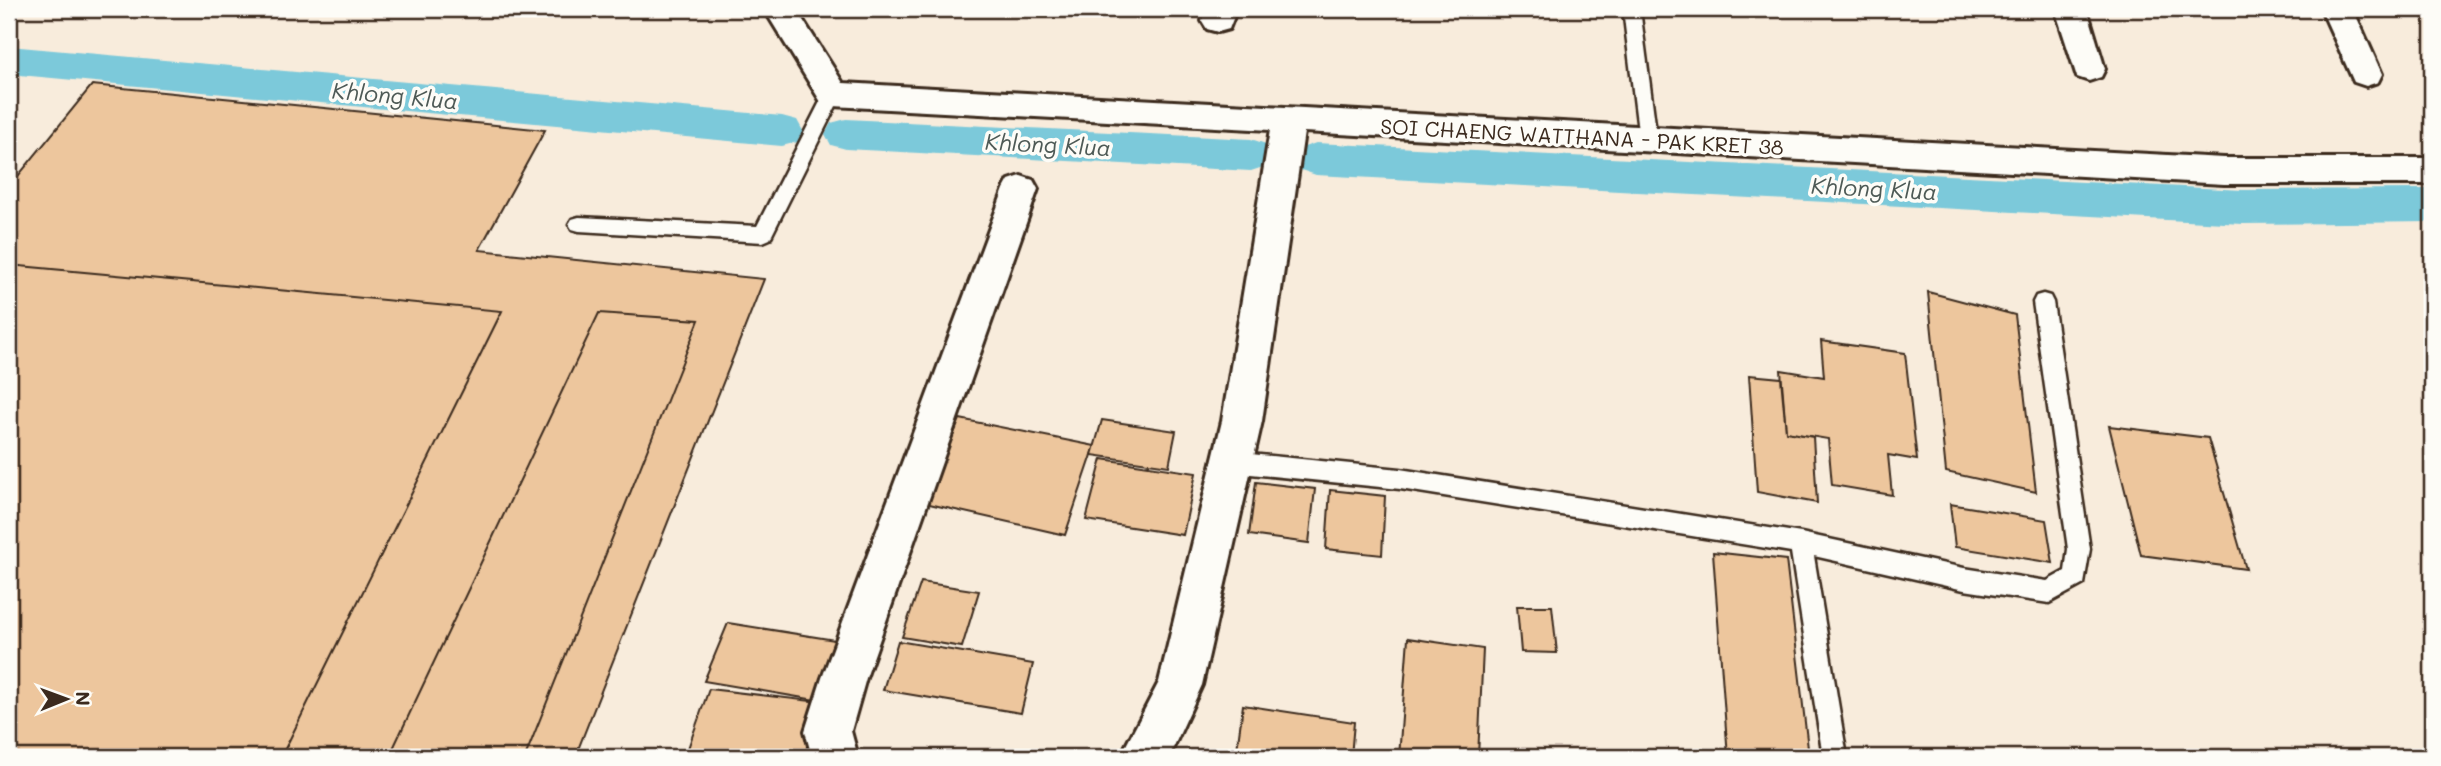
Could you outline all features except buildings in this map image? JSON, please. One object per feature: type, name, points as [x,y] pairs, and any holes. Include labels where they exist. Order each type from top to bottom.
[{"type":"street","points":[[780,9],[833,94]]},
{"type":"street","points":[[2071,9],[2089,69]]},
{"type":"street","points":[[2337,9],[2366,74]]},
{"type":"street","name":"SOI CHAENG WATTHANA - PAK KRET 38","points":[[833,94],[2224,171],[2432,171]]},
{"type":"street","points":[[1143,757],[1180,685],[1242,421],[1289,119]]},
{"type":"street","points":[[835,757],[828,731],[844,678],[1021,189]]},
{"type":"lane","points":[[1631,9],[1648,139]]},
{"type":"lane","points":[[579,224],[763,234],[833,94]]},
{"type":"lane","points":[[1231,462],[1400,479],[1801,543],[1964,579],[2049,592],[2076,578],[2079,550],[2043,302]]},
{"type":"lane","points":[[1801,543],[1835,757]]},
{"type":"waterway","name":"Khlong Klua","points":[[9,60],[782,131]]},
{"type":"waterway","name":"Khlong Klua","points":[[846,134],[1251,155]]},
{"type":"waterway","name":"Khlong Klua","points":[[1316,159],[2243,207],[2432,206]]}]
